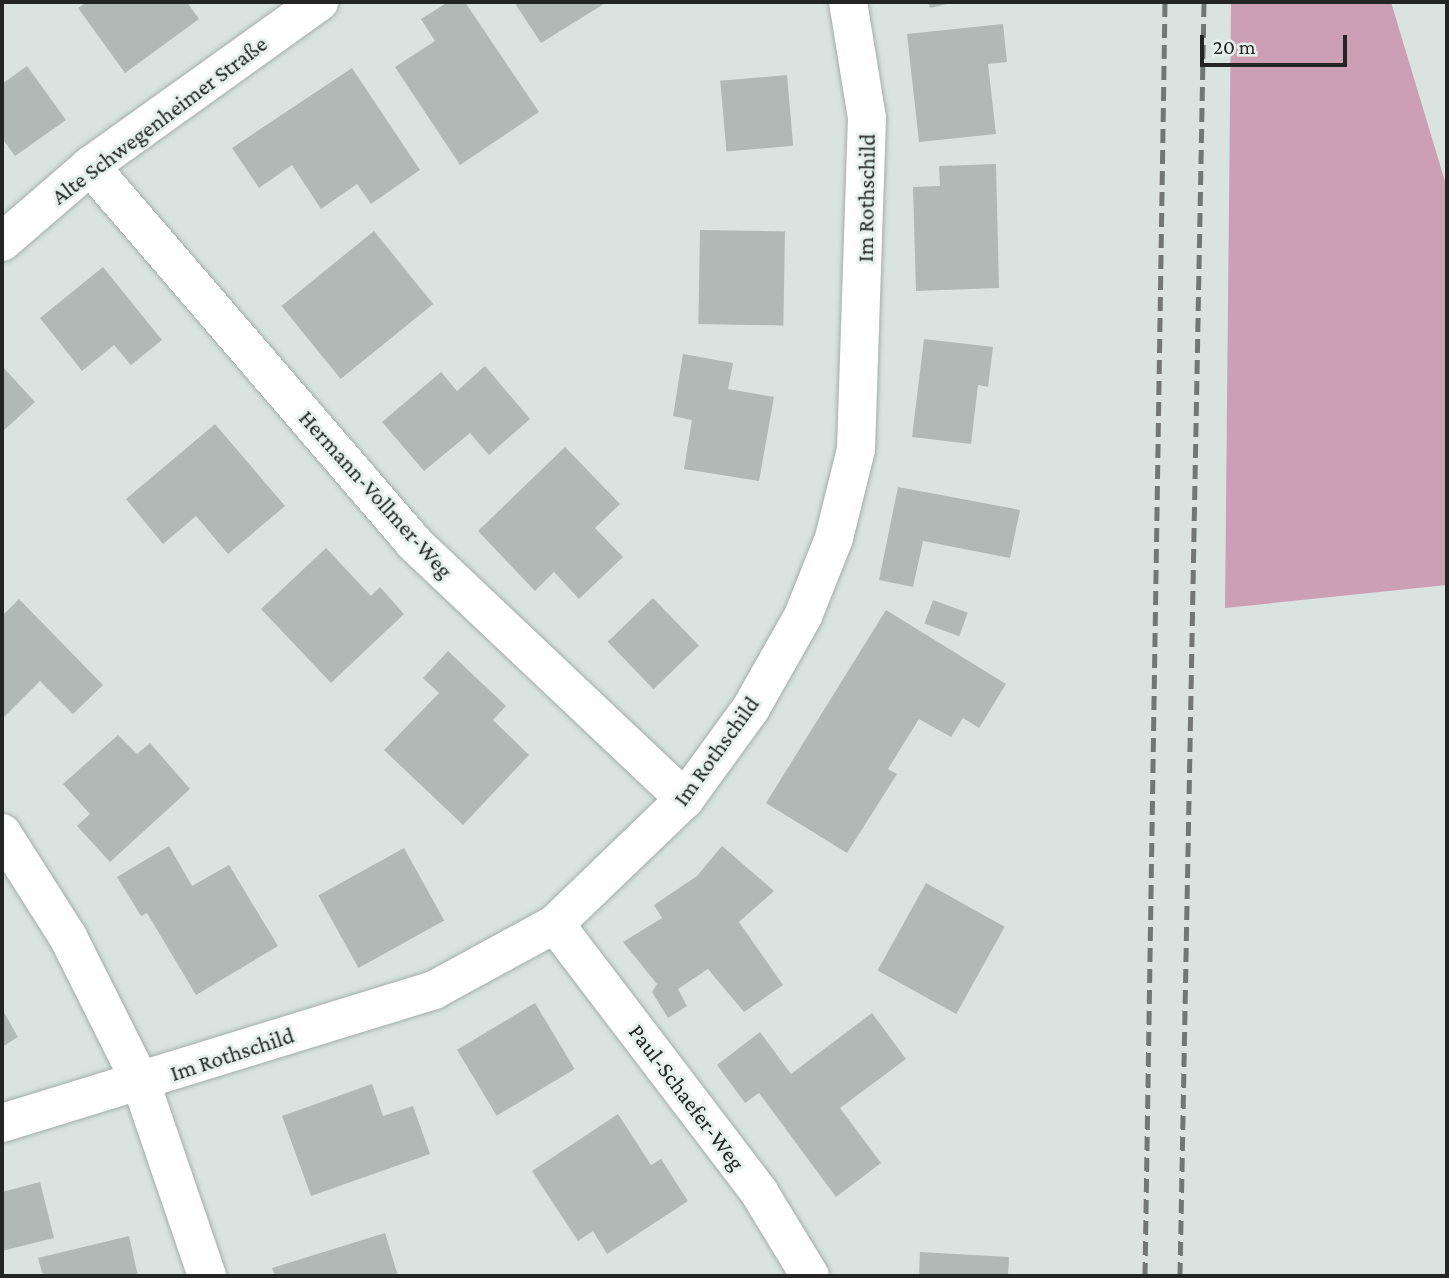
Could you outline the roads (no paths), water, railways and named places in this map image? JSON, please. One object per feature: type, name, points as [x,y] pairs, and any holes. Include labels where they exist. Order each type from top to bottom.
[{"type":"street","name":"Alte Schwegenheimer Straße","points":[[2,242],[90,166],[319,2]]},
{"type":"street","name":"Im Rothschild","points":[[2,1123],[141,1083],[434,990],[555,924],[685,799],[751,708],[803,616],[834,538],[856,449],[867,118],[848,2]]},
{"type":"street","name":"Hermann-Vollmer-Weg","points":[[90,166],[414,542],[685,799]]},
{"type":"street","points":[[2,833],[68,937],[141,1083],[207,1276]]},
{"type":"street","name":"Paul-Schaefer-Weg","points":[[555,924],[759,1192],[810,1276]]},
{"type":"railway","points":[[1145,1276],[1165,2]]},
{"type":"railway","points":[[1180,1276],[1204,2]]}]
